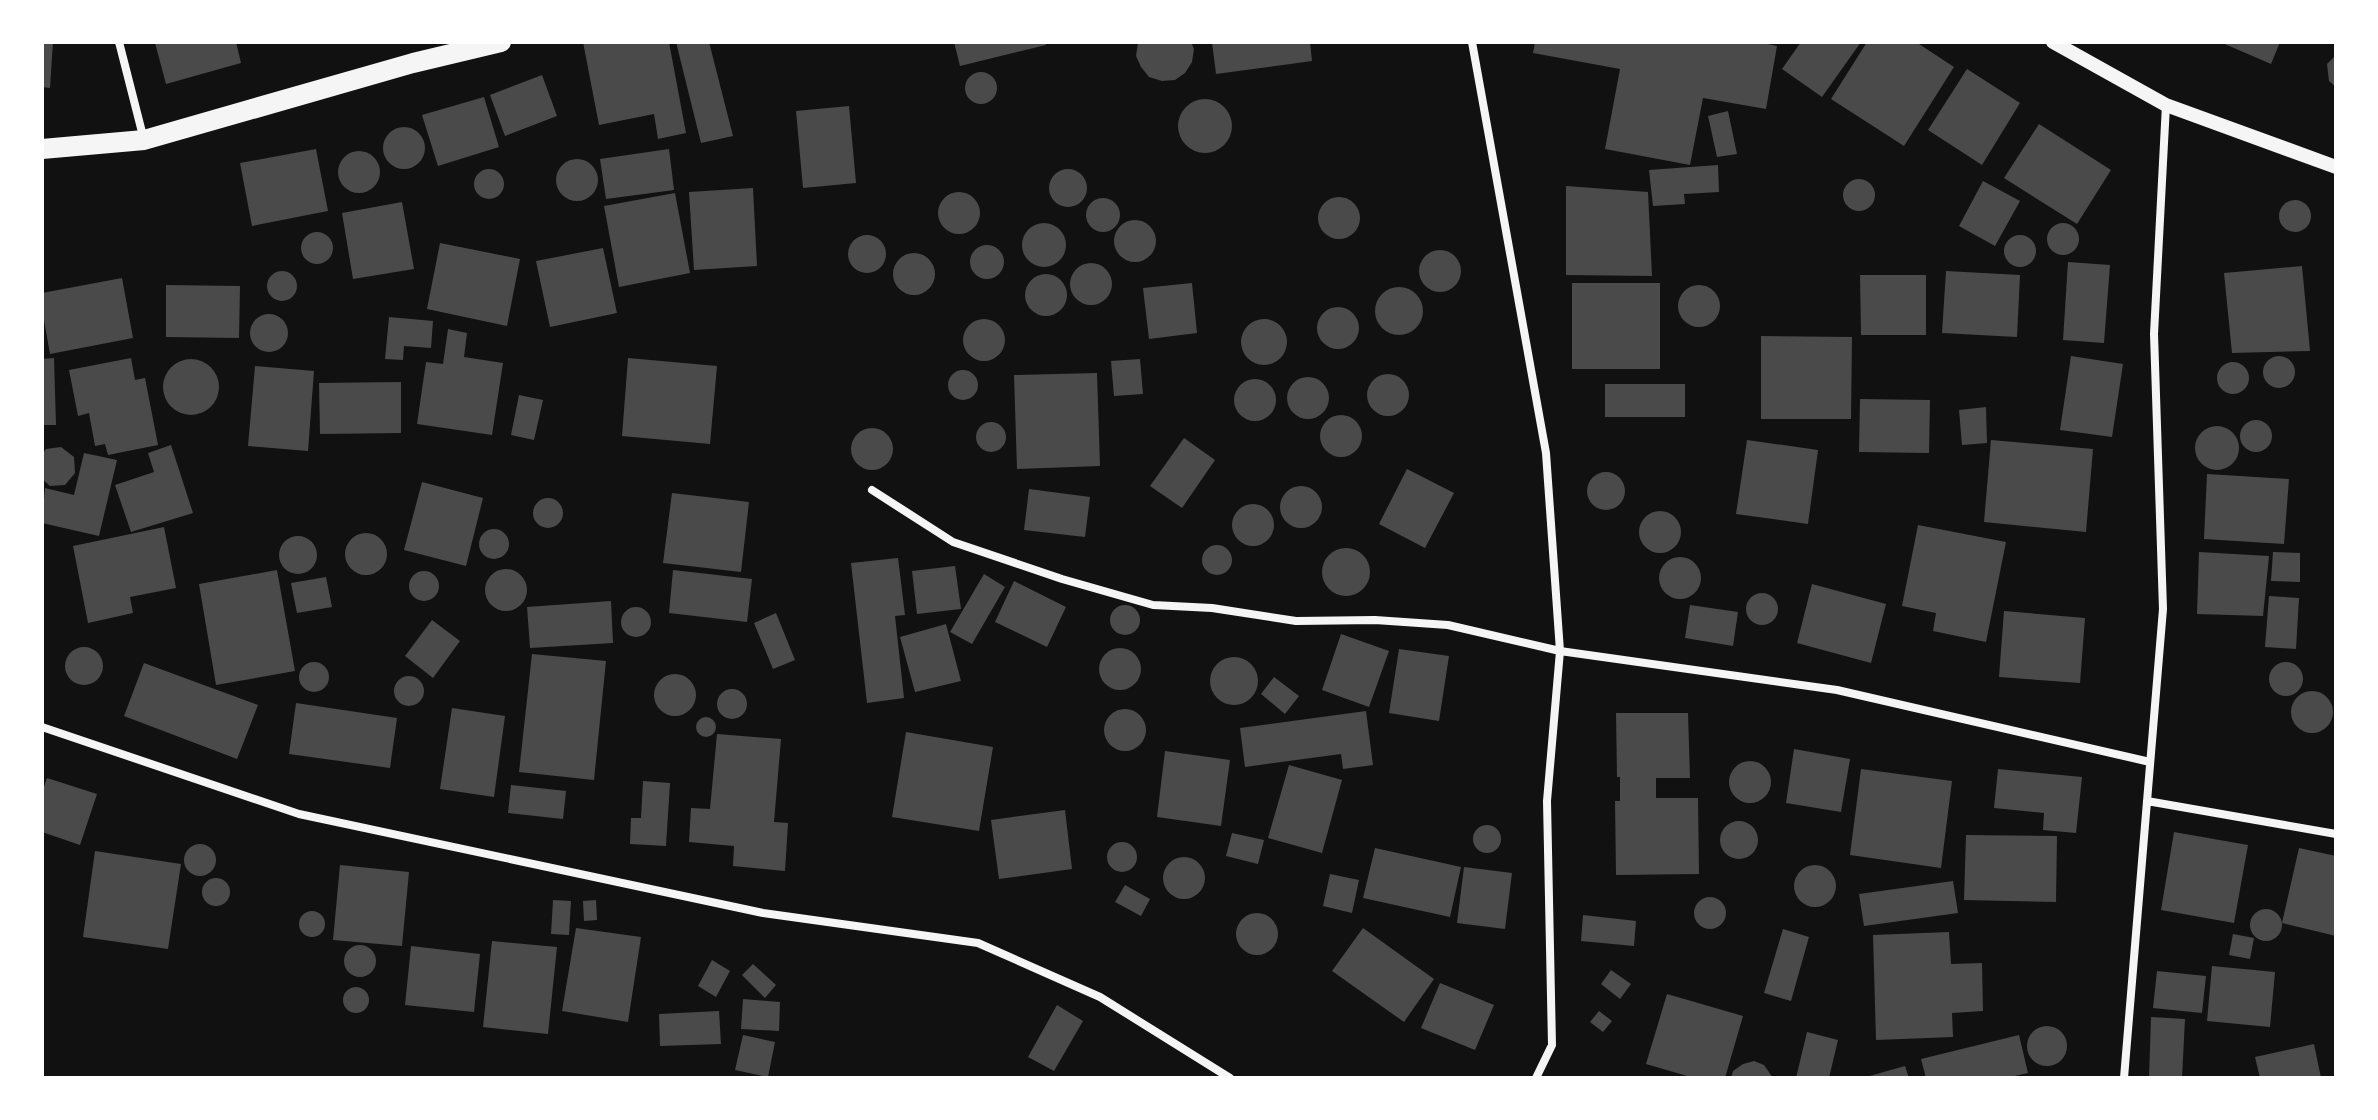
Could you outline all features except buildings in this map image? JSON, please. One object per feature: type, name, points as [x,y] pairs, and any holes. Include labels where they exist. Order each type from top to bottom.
[{"type":"main road","points":[[42,149],[144,140],[413,63],[501,42]]},
{"type":"street","points":[[119,42],[144,140]]},
{"type":"street","points":[[1472,42],[1546,453],[1560,651],[1547,801],[1552,1045],[1536,1078]]},
{"type":"street","points":[[2053,42],[2166,105],[2336,167]]},
{"type":"street","points":[[2124,1078],[2163,609],[2154,334],[2166,105]]},
{"type":"street","points":[[872,490],[953,542],[1062,579],[1153,605],[1212,608],[1296,621],[1375,620],[1448,625],[1560,651],[1837,690],[2150,762]]},
{"type":"street","points":[[42,727],[299,814],[763,913],[978,943],[1100,997],[1230,1078]]},
{"type":"street","points":[[2147,801],[2336,834]]}]
